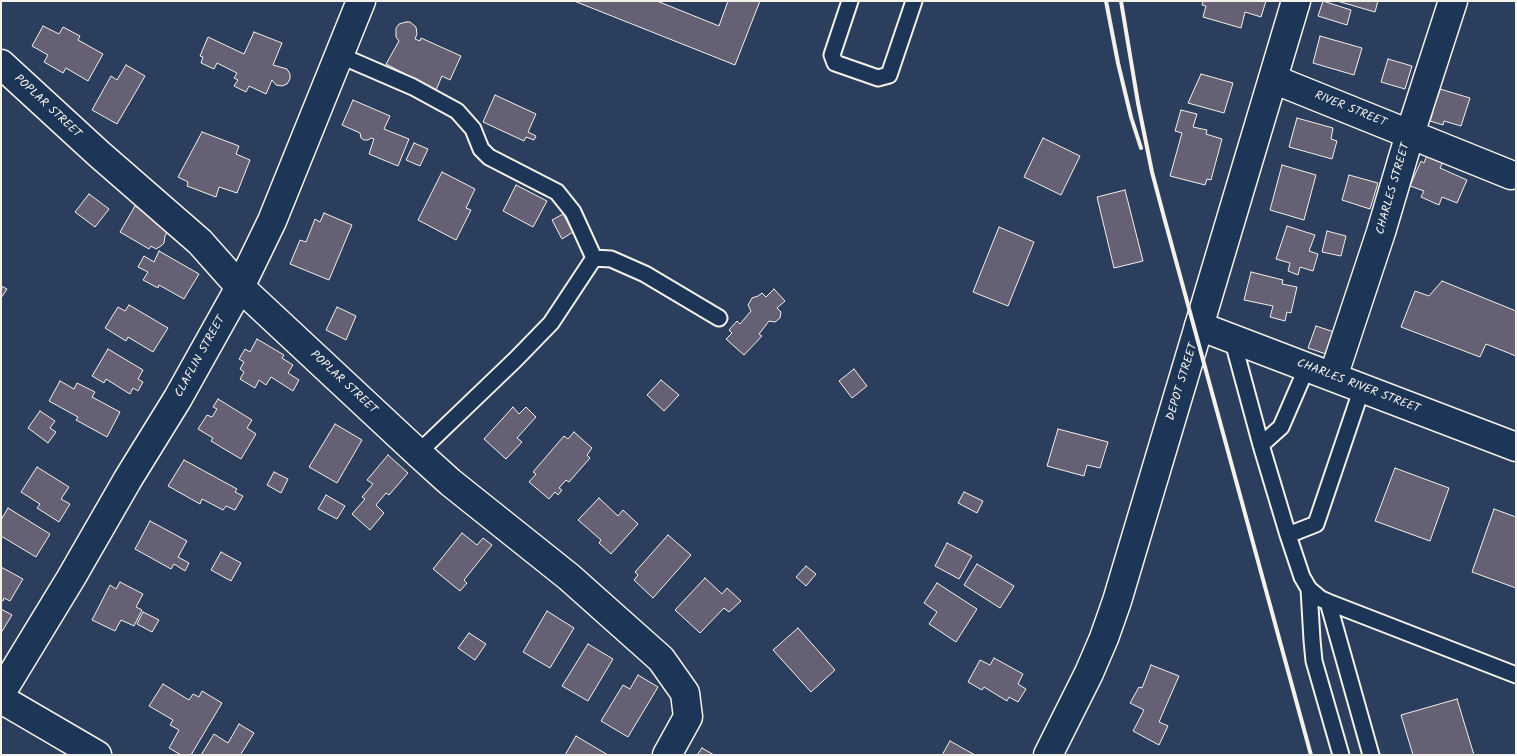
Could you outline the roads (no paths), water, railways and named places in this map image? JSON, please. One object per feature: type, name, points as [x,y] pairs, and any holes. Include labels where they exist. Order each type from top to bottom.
[{"type":"street","name":"CLAFLIN STREET","points":[[1,693],[178,398],[240,287],[272,221],[361,1]]},
{"type":"street","name":"DEPOT STREET","points":[[1048,755],[1089,673],[1111,620],[1296,1]]},
{"type":"street","name":"CHARLES STREET","points":[[1333,377],[1381,232],[1453,1]]},
{"type":"street","name":"POPLAR STREET","points":[[1,64],[98,154],[200,242],[240,287],[450,482],[569,577],[662,659],[686,693],[688,716],[667,755]]},
{"type":"street","name":"RIVER STREET","points":[[1273,79],[1511,175]]},
{"type":"street","name":"CHARLES RIVER STREET","points":[[1200,326],[1516,447]]},
{"type":"street","points":[[1,699],[97,755]]},
{"type":"lane","points":[[850,1],[832,55],[835,63],[878,78],[889,75],[914,1]]},
{"type":"lane","points":[[339,55],[413,87],[457,111],[473,129],[480,149],[489,157],[557,192],[573,212],[594,258]]},
{"type":"lane","points":[[594,258],[611,260],[645,274],[719,318]]},
{"type":"lane","points":[[418,453],[516,359],[551,322],[594,258]]},
{"type":"lane","points":[[1232,338],[1261,445],[1288,534],[1302,576],[1309,589],[1328,602],[1516,675]]},
{"type":"lane","points":[[1261,445],[1281,428],[1307,367]]},
{"type":"lane","points":[[1288,534],[1316,524],[1362,388]]},
{"type":"lane","points":[[1309,589],[1314,660],[1340,755]]},
{"type":"lane","points":[[1328,602],[1371,755]]},
{"type":"railway","points":[[1106,1],[1118,63],[1131,117],[1141,148]]},
{"type":"railway","points":[[1121,1],[1152,172],[1311,755]]}]
